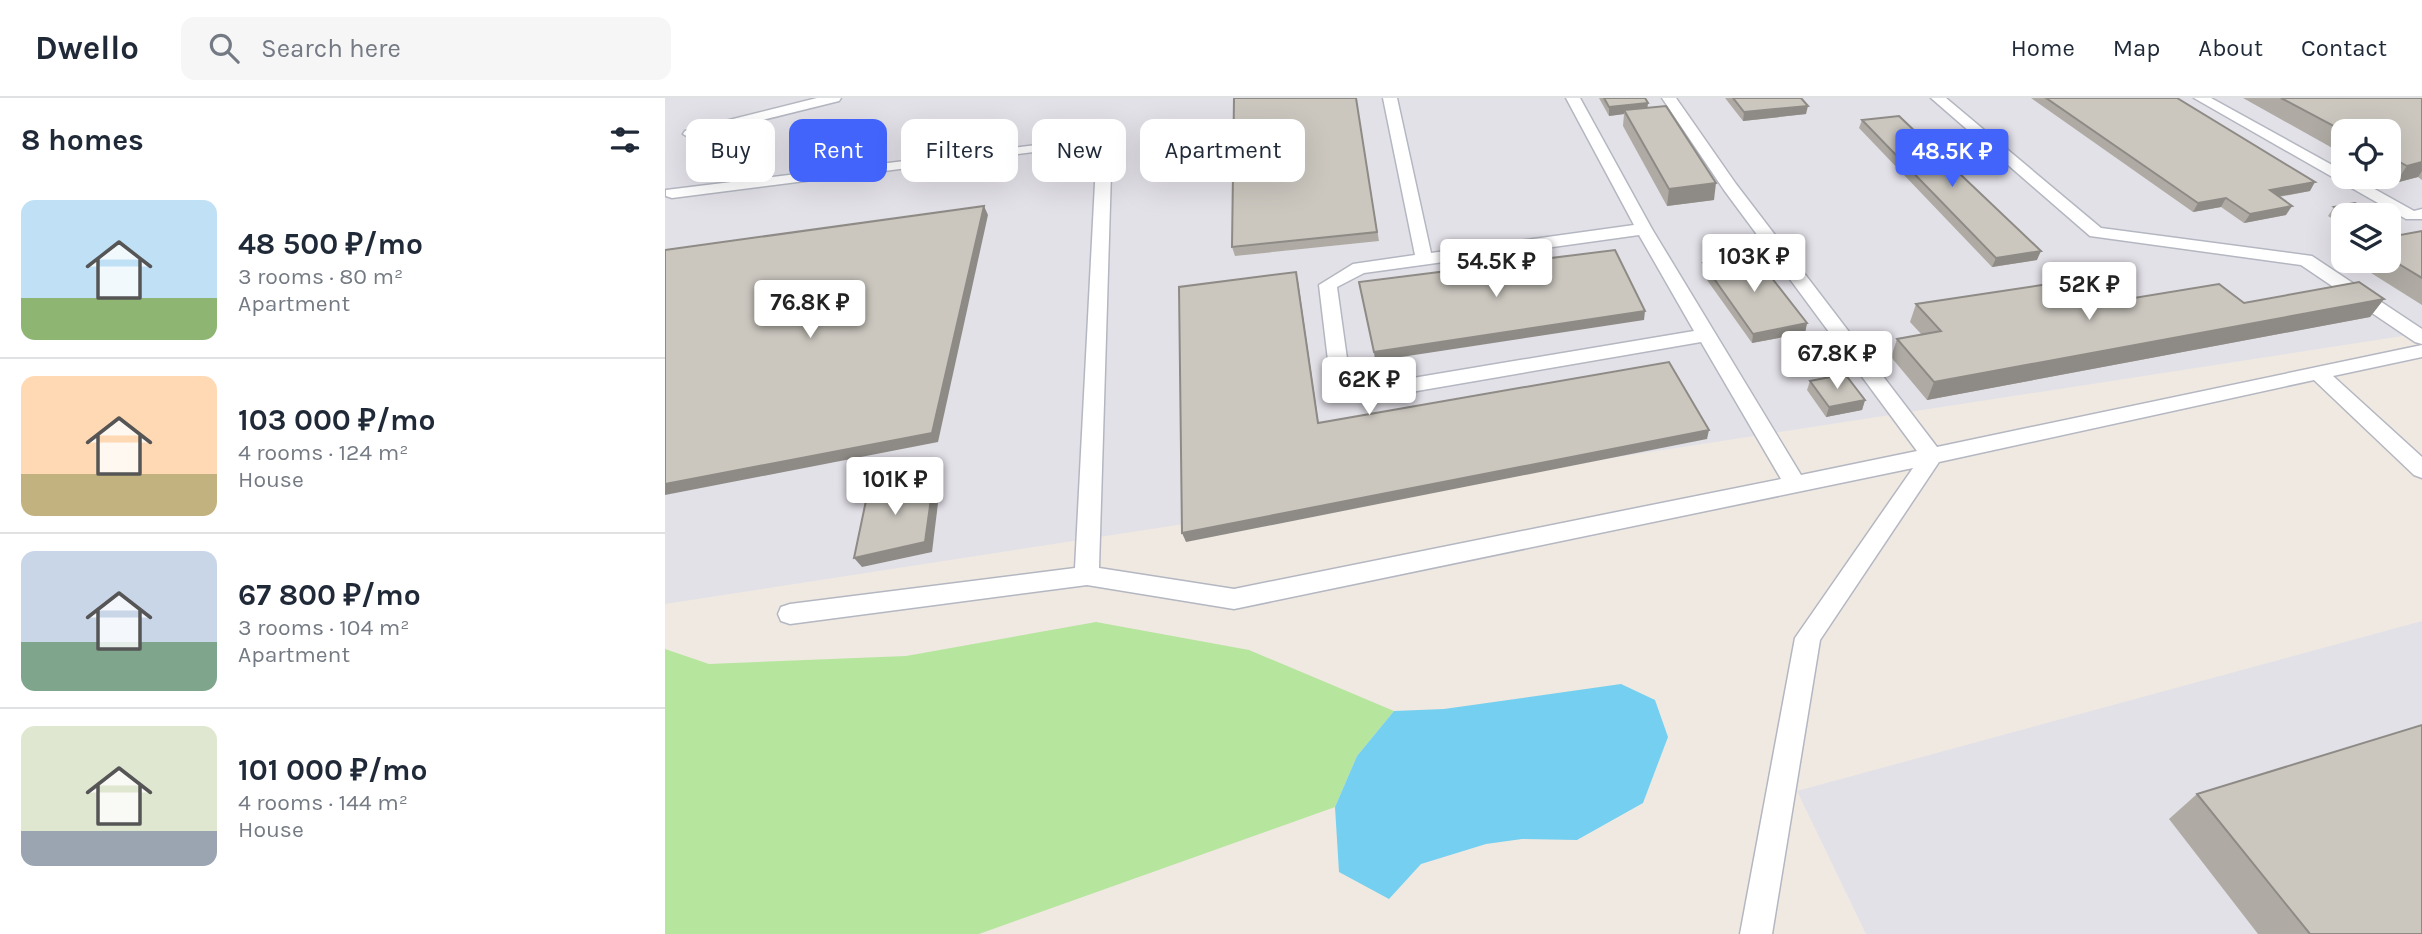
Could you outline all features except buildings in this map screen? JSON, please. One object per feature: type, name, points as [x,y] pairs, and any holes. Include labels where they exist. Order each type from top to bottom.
[{"type":"lane","points":[[750,119],[834,98]]},
{"type":"lane","points":[[1390,98],[1424,258]]},
{"type":"lane","points":[[1573,98],[1644,229],[1795,484]]},
{"type":"lane","points":[[1669,98],[1730,187],[1932,456]]},
{"type":"lane","points":[[1938,98],[2096,232],[2306,260],[2422,338]]},
{"type":"lane","points":[[2201,98],[2412,216],[2422,214]]},
{"type":"lane","points":[[672,193],[1105,139],[1087,576]]},
{"type":"lane","points":[[1644,229],[1359,268],[1328,285],[1340,377],[1382,390],[1706,335]]},
{"type":"lane","points":[[790,614],[1087,576],[1234,599],[1932,456],[2422,351]]},
{"type":"lane","points":[[2318,373],[2422,470]]},
{"type":"lane","points":[[1756,934],[1808,638],[1932,456]]},
{"type":"shaded area","points":[[665,98],[2422,98],[2422,333],[665,604]]},
{"type":"shaded area","points":[[2422,621],[2422,934],[1866,934],[1797,791]]},
{"type":"green space","points":[[1096,622],[1249,650],[1394,711],[1357,756],[1335,807],[979,934],[665,934],[665,649],[709,664],[906,656]]},
{"type":"water","points":[[1621,684],[1655,700],[1668,737],[1643,803],[1577,840],[1522,839],[1486,844],[1421,864],[1389,899],[1339,872],[1335,807],[1357,756],[1394,711],[1444,709]]}]
